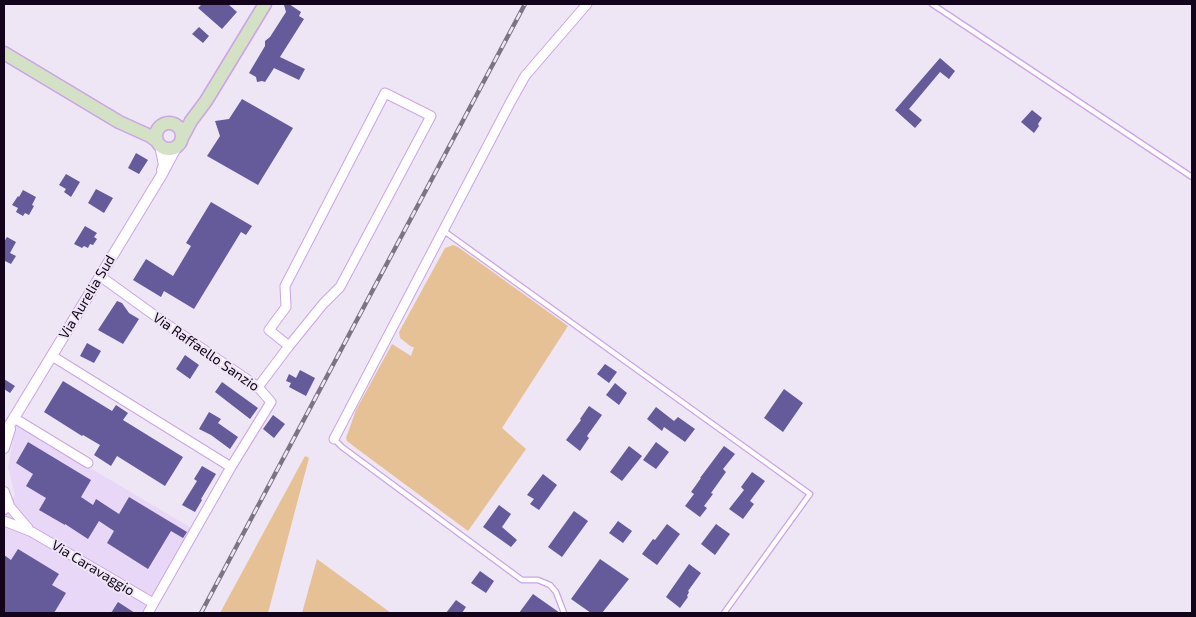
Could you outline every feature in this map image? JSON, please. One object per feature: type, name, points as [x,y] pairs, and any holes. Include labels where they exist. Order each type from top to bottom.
[{"type":"main road","name":"Via Aurelia Sud","points":[[180,142],[191,121],[220,78],[265,4]]},
{"type":"main road","points":[[4,53],[119,122],[150,136],[167,149],[180,142],[182,134],[179,128],[168,124],[144,127],[119,122]]},
{"type":"main road","name":"Via Aurelia Sud","points":[[168,124],[184,117],[220,78]]},
{"type":"main road","points":[[159,143],[157,132],[168,124]]},
{"type":"street","points":[[334,439],[525,76],[587,4]]},
{"type":"street","points":[[258,387],[323,304],[340,287],[431,116],[385,93],[285,286],[286,306],[269,330],[290,346]]},
{"type":"street","name":"Via Aurelia Sud","points":[[4,434],[180,142]]},
{"type":"street","points":[[159,143],[164,165],[161,176]]},
{"type":"street","name":"Via Raffaello Sanzio","points":[[100,276],[258,387],[272,402],[231,468],[148,613]]},
{"type":"street","points":[[52,356],[231,468]]},
{"type":"street","points":[[14,418],[88,463]]},
{"type":"street","name":"Via Aurelia Sud","points":[[4,448],[14,418]]},
{"type":"street","points":[[4,492],[6,501],[4,509]]},
{"type":"street","name":"Via Caravaggio","points":[[4,492],[15,514],[32,532]]},
{"type":"street","name":"Via Caravaggio","points":[[4,521],[32,532],[153,604]]},
{"type":"lane","points":[[932,4],[1192,177]]},
{"type":"lane","points":[[444,231],[810,494],[724,613]]},
{"type":"lane","points":[[334,439],[350,453],[522,580],[538,580],[550,585],[556,592],[564,613]]},
{"type":"shaded area","points":[[453,245],[568,326],[502,428],[526,449],[468,531],[356,448],[346,438],[356,410],[392,344],[411,356],[414,347],[400,338],[399,332],[445,248]]},
{"type":"shaded area","points":[[16,424],[193,529],[144,613],[4,613],[4,510],[15,495],[8,467]]},
{"type":"shaded area","points":[[305,456],[309,458],[268,613],[220,613]]},
{"type":"shaded area","points":[[317,559],[391,613],[302,613]]},
{"type":"building","points":[[202,4],[228,4],[237,12],[222,29],[198,8]]},
{"type":"building","points":[[289,4],[301,12],[299,16],[304,19],[280,57],[305,69],[299,80],[274,68],[265,82],[257,82],[256,77],[249,73],[265,46],[265,41],[270,37],[286,12],[284,5]]},
{"type":"building","points":[[199,27],[209,36],[203,43],[192,34]]},
{"type":"building","points":[[940,58],[955,71],[949,79],[940,72],[909,109],[922,120],[915,128],[895,110]]},
{"type":"building","points":[[242,99],[293,128],[258,185],[207,156],[220,136],[215,121],[229,119]]},
{"type":"building","points":[[1032,110],[1042,118],[1034,133],[1021,122]]},
{"type":"building","points":[[136,153],[148,160],[139,174],[128,168]]},
{"type":"building","points":[[66,174],[80,182],[71,197],[64,192],[66,189],[59,185]]},
{"type":"building","points":[[96,189],[113,198],[104,213],[88,203]]},
{"type":"building","points":[[23,190],[36,197],[29,215],[25,213],[23,216],[16,212],[18,208],[12,205]]},
{"type":"building","points":[[211,202],[252,226],[246,235],[241,232],[194,309],[164,291],[161,297],[133,280],[146,259],[173,276],[191,246],[186,243]]},
{"type":"building","points":[[85,226],[97,233],[94,237],[97,239],[88,248],[84,246],[82,248],[74,244]]},
{"type":"building","points":[[7,237],[16,242],[10,253],[16,256],[11,264],[5,261],[4,264],[4,242]]},
{"type":"building","points":[[117,301],[122,303],[129,313],[139,319],[123,344],[98,330]]},
{"type":"building","points":[[87,343],[101,351],[94,363],[80,356]]},
{"type":"building","points":[[185,355],[199,365],[190,379],[176,369]]},
{"type":"building","points":[[605,364],[617,372],[609,383],[597,374]]},
{"type":"building","points":[[300,370],[315,378],[306,396],[289,387],[291,383],[286,381],[289,374],[296,378]]},
{"type":"building","points":[[4,379],[15,386],[10,393],[4,389]]},
{"type":"building","points":[[63,381],[112,411],[116,405],[128,413],[123,420],[183,457],[165,486],[117,456],[111,466],[94,455],[100,445],[44,412]]},
{"type":"building","points":[[222,382],[258,408],[250,419],[215,392]]},
{"type":"building","points":[[615,383],[627,393],[619,405],[606,395]]},
{"type":"building","points":[[784,389],[803,403],[783,432],[764,418]]},
{"type":"building","points":[[589,406],[602,415],[587,436],[589,438],[580,451],[566,440]]},
{"type":"building","points":[[656,407],[674,421],[678,417],[695,429],[685,442],[664,427],[662,431],[647,419]]},
{"type":"building","points":[[209,412],[221,419],[218,423],[238,437],[230,449],[199,429]]},
{"type":"building","points":[[273,415],[285,424],[274,438],[263,429]]},
{"type":"building","points":[[28,442],[91,480],[81,497],[93,505],[96,499],[119,514],[129,497],[187,532],[183,538],[171,531],[148,569],[107,543],[114,531],[99,521],[88,539],[39,510],[46,498],[26,486],[33,474],[16,463]]},
{"type":"building","points":[[656,442],[669,452],[656,469],[643,460]]},
{"type":"building","points":[[629,446],[642,456],[622,481],[610,472]]},
{"type":"building","points":[[724,446],[735,454],[723,469],[726,472],[711,493],[713,494],[704,506],[707,508],[700,517],[685,506],[694,494],[691,492],[700,478]]},
{"type":"building","points":[[202,466],[216,474],[195,512],[182,505],[197,481],[194,479]]},
{"type":"building","points":[[752,472],[765,481],[750,501],[754,504],[743,519],[729,509],[744,490],[741,487]]},
{"type":"building","points":[[543,474],[557,485],[539,510],[530,504],[534,499],[527,495]]},
{"type":"building","points":[[499,505],[511,514],[502,527],[517,540],[511,547],[483,527]]},
{"type":"building","points":[[574,511],[588,521],[562,557],[548,547]]},
{"type":"building","points":[[618,521],[632,531],[623,543],[609,533]]},
{"type":"building","points":[[667,524],[680,534],[657,565],[642,554]]},
{"type":"building","points":[[716,524],[730,534],[715,555],[701,544]]},
{"type":"building","points":[[18,549],[59,574],[52,585],[66,593],[54,613],[4,613],[4,555],[11,560]]},
{"type":"building","points":[[600,559],[629,579],[602,613],[591,613],[571,599]]},
{"type":"building","points":[[689,564],[701,573],[688,591],[688,597],[680,608],[666,597]]},
{"type":"building","points":[[480,571],[494,581],[486,593],[471,583]]},
{"type":"building","points":[[533,594],[560,613],[519,613]]},
{"type":"building","points":[[456,600],[466,607],[462,613],[446,613]]},
{"type":"building","points":[[118,602],[135,613],[111,613]]},
{"type":"railway","points":[[201,613],[525,4]]}]
